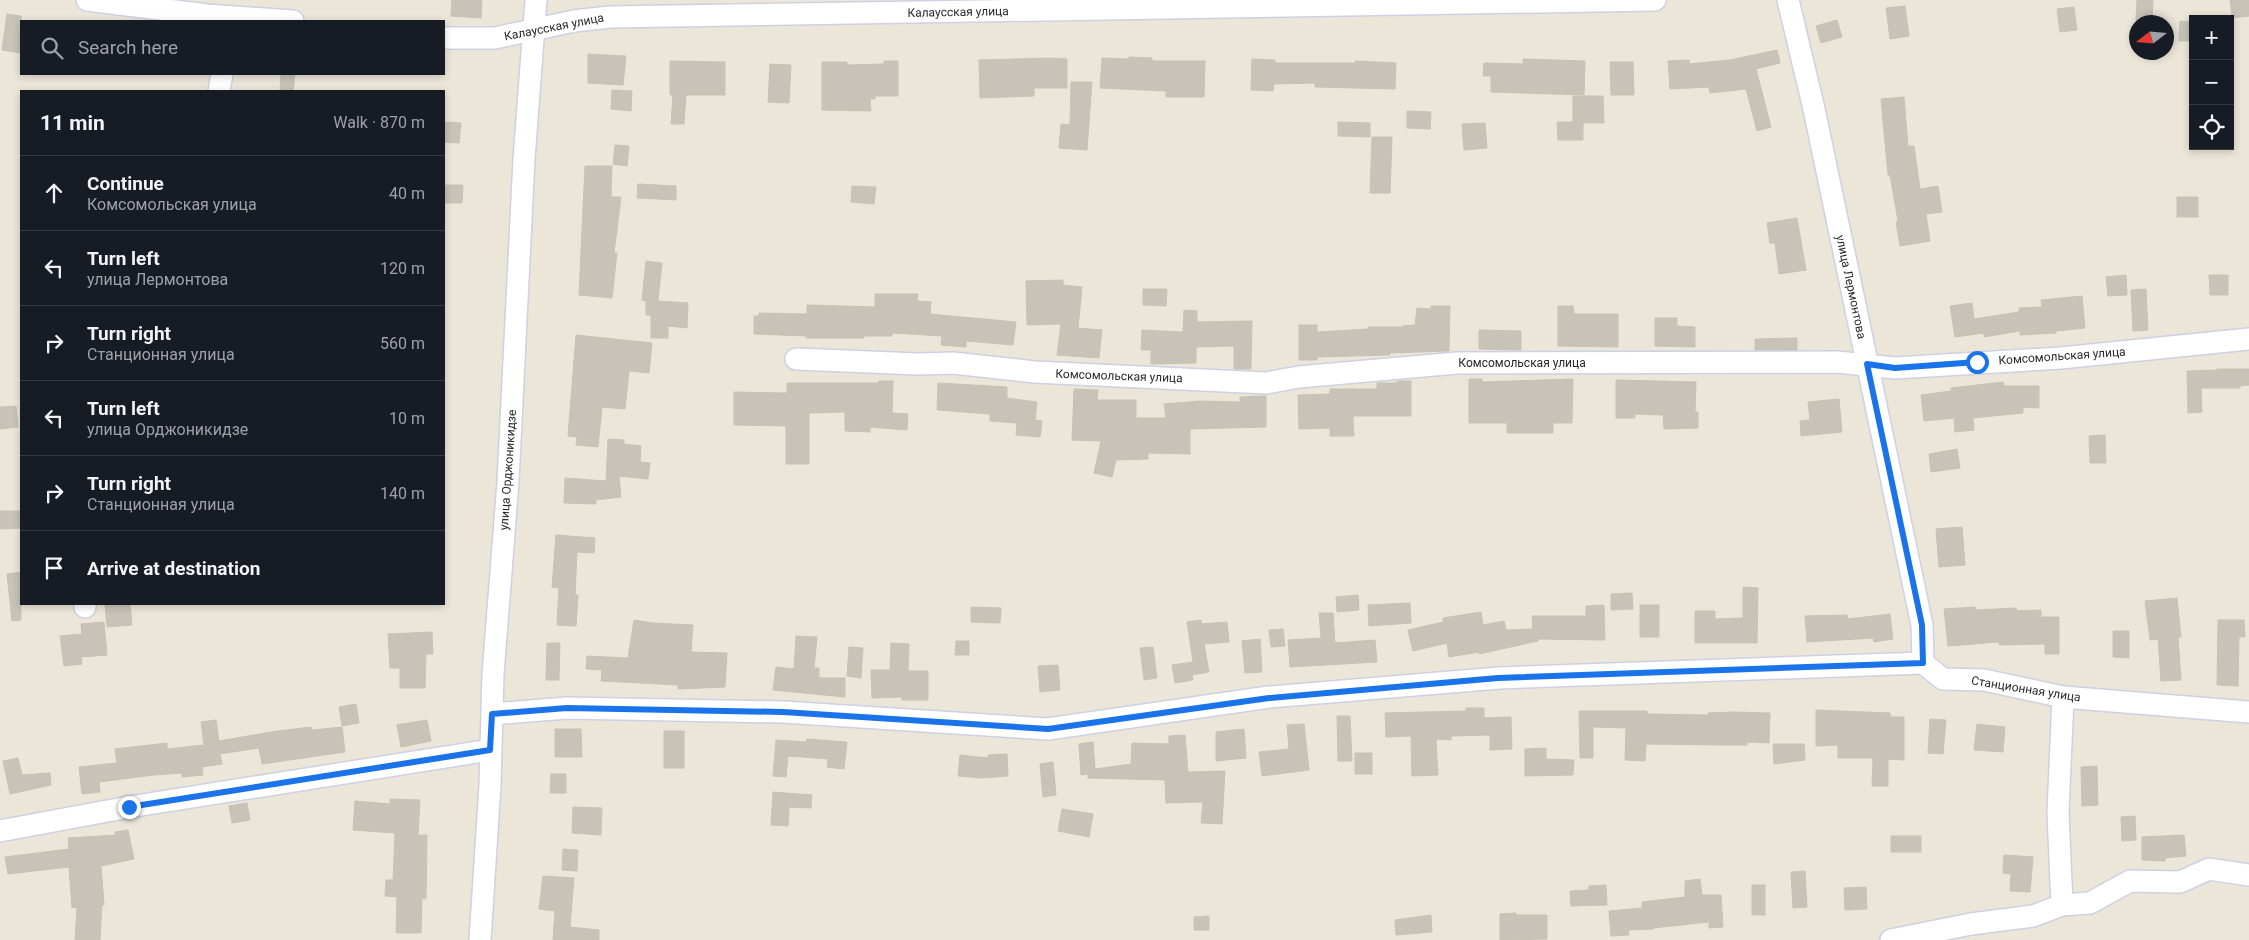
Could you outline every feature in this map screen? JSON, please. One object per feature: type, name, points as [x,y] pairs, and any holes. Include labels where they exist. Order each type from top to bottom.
[{"type":"street","points":[[87,0],[229,19],[261,20]]},
{"type":"street","name":"улица Орджоникидзе","points":[[480,940],[493,674],[508,482],[524,159],[536,0]]},
{"type":"street","name":"Калаусская улица","points":[[445,38],[495,38],[574,21],[610,17],[1655,0]]},
{"type":"street","name":"улица Лермонтова","points":[[1788,0],[1814,109],[1922,625],[1923,663]]},
{"type":"street","points":[[219,90],[222,75]]},
{"type":"street","name":"Комсомольская улица","points":[[796,358],[918,364],[953,363],[1035,372],[1266,383],[1299,377],[1458,363],[1837,362],[1895,368],[2061,358],[2249,339]]},
{"type":"street","points":[[492,714],[567,708],[783,712],[1048,729],[1269,698],[1498,678],[1923,663]]},
{"type":"street","name":"Станционная улица","points":[[1923,663],[1943,679],[1984,680],[2063,697],[2249,712]]},
{"type":"street","points":[[2062,906],[2058,814],[2063,697]]},
{"type":"street","points":[[0,831],[139,805],[490,750]]},
{"type":"street","points":[[1891,940],[1970,924],[2033,916],[2062,906],[2090,903],[2130,881],[2180,882],[2209,869],[2249,875]]},
{"type":"building","points":[[452,0],[482,0],[481,18],[451,16]]},
{"type":"building","points":[[2137,0],[2153,0],[2152,15],[2136,15]]},
{"type":"building","points":[[2230,0],[2249,0],[2249,16],[2234,18],[2234,15],[2232,15]]},
{"type":"building","points":[[1905,6],[1909,36],[1890,39],[1886,8]]},
{"type":"building","points":[[2074,7],[2077,30],[2060,32],[2057,9]]},
{"type":"building","points":[[7,14],[21,16],[20,53],[2,50]]},
{"type":"building","points":[[1837,20],[1842,37],[1821,43],[1816,26]]},
{"type":"building","points":[[2180,21],[2189,22],[2189,41],[2179,41]]},
{"type":"building","points":[[1777,50],[1780,63],[1756,69],[1771,127],[1757,131],[1746,89],[1710,93],[1709,87],[1670,89],[1668,61],[1689,60],[1689,64],[1730,60]]},
{"type":"building","points":[[588,54],[626,56],[623,85],[588,83]]},
{"type":"building","points":[[1129,57],[1152,58],[1152,61],[1205,61],[1204,97],[1166,97],[1166,91],[1100,88],[1102,58],[1129,59]]},
{"type":"building","points":[[1067,59],[1067,88],[1034,88],[1034,96],[980,98],[979,60]]},
{"type":"building","points":[[1252,59],[1275,60],[1275,63],[1355,63],[1355,61],[1396,63],[1395,89],[1315,87],[1315,83],[1274,84],[1273,91],[1251,90]]},
{"type":"building","points":[[1523,59],[1585,61],[1584,95],[1491,92],[1491,76],[1483,76],[1484,63],[1523,64]]},
{"type":"building","points":[[670,61],[725,62],[725,95],[686,95],[684,124],[671,124],[673,95],[670,95]]},
{"type":"building","points":[[884,61],[898,61],[898,96],[875,96],[875,99],[870,99],[871,111],[822,110],[822,62],[847,62],[847,65],[884,64]]},
{"type":"building","points":[[1610,62],[1633,62],[1634,95],[1611,95]]},
{"type":"building","points":[[770,64],[791,65],[789,103],[768,102]]},
{"type":"building","points":[[281,75],[295,75],[293,90],[280,90]]},
{"type":"building","points":[[1071,82],[1092,82],[1087,150],[1059,148],[1061,124],[1070,125]]},
{"type":"building","points":[[612,90],[632,91],[631,111],[611,109]]},
{"type":"building","points":[[1573,96],[1603,96],[1604,123],[1583,123],[1583,140],[1558,140],[1557,122],[1573,122]]},
{"type":"building","points":[[1904,97],[1908,146],[1914,146],[1920,189],[1938,186],[1942,212],[1926,214],[1930,241],[1900,246],[1896,222],[1898,221],[1890,175],[1888,175],[1881,99]]},
{"type":"building","points":[[1407,111],[1431,112],[1430,129],[1407,128]]},
{"type":"building","points":[[445,122],[461,123],[459,143],[445,142]]},
{"type":"building","points":[[1338,122],[1370,123],[1370,137],[1338,136]]},
{"type":"building","points":[[1485,123],[1487,148],[1464,150],[1462,124]]},
{"type":"building","points":[[1372,137],[1392,137],[1390,193],[1370,193]]},
{"type":"building","points":[[615,145],[629,146],[627,166],[613,164]]},
{"type":"building","points":[[585,166],[612,166],[611,197],[621,197],[614,253],[617,253],[612,298],[579,295]]},
{"type":"building","points":[[638,184],[676,186],[676,200],[637,198]]},
{"type":"building","points":[[445,185],[463,185],[462,203],[445,203]]},
{"type":"building","points":[[852,186],[876,187],[874,204],[851,202]]},
{"type":"building","points":[[2177,197],[2198,197],[2198,217],[2177,217]]},
{"type":"building","points":[[1797,218],[1806,270],[1779,274],[1775,243],[1770,243],[1767,223]]},
{"type":"building","points":[[646,261],[662,263],[658,301],[688,303],[687,328],[668,326],[668,338],[651,338],[651,315],[646,315],[646,301],[642,300]]},
{"type":"building","points":[[2126,275],[2127,295],[2108,296],[2106,277]]},
{"type":"building","points":[[2209,275],[2228,275],[2228,295],[2210,295]]},
{"type":"building","points":[[1063,280],[1063,285],[1082,287],[1078,328],[1102,330],[1099,358],[1057,355],[1061,324],[1027,325],[1026,281]]},
{"type":"building","points":[[1143,289],[1167,289],[1166,306],[1143,305]]},
{"type":"building","points":[[2146,289],[2148,330],[2133,331],[2131,290]]},
{"type":"building","points":[[875,294],[918,294],[917,301],[931,302],[930,314],[1016,322],[1013,345],[966,341],[966,347],[941,345],[942,336],[892,333],[892,336],[864,336],[864,338],[806,338],[806,336],[754,334],[754,316],[759,316],[759,313],[807,314],[807,305],[875,307]]},
{"type":"building","points":[[2082,296],[2085,328],[2056,331],[2056,333],[2020,335],[2020,331],[1984,337],[1984,333],[1955,337],[1950,306],[1972,303],[1974,319],[2019,312],[2019,308],[2042,307],[2041,300]]},
{"type":"building","points":[[1431,306],[1450,306],[1449,351],[1317,357],[1317,360],[1299,360],[1299,325],[1317,325],[1317,332],[1368,329],[1368,327],[1402,327],[1415,325],[1417,308],[1431,309]]},
{"type":"building","points":[[1558,306],[1573,306],[1574,314],[1618,314],[1618,347],[1558,346]]},
{"type":"building","points":[[1184,310],[1197,311],[1197,322],[1252,321],[1251,369],[1234,369],[1234,346],[1196,347],[1196,363],[1151,364],[1151,350],[1141,350],[1142,330],[1183,332]]},
{"type":"building","points":[[1655,318],[1677,318],[1677,326],[1695,327],[1695,347],[1655,346]]},
{"type":"building","points":[[1479,330],[1521,331],[1521,350],[1479,349]]},
{"type":"building","points":[[576,335],[652,343],[649,373],[629,371],[625,409],[602,407],[598,447],[576,445],[577,437],[568,436]]},
{"type":"building","points":[[1797,338],[1797,350],[1755,350],[1755,339]]},
{"type":"building","points":[[2249,369],[2249,385],[2240,386],[2240,388],[2201,388],[2202,412],[2188,413],[2187,371]]},
{"type":"building","points":[[1469,379],[1482,379],[1482,382],[1573,379],[1572,423],[1553,423],[1553,433],[1507,433],[1507,423],[1469,423]]},
{"type":"building","points":[[1616,380],[1696,382],[1695,412],[1698,412],[1698,428],[1664,429],[1663,415],[1635,414],[1635,418],[1616,418]]},
{"type":"building","points":[[879,381],[893,381],[892,413],[908,414],[907,430],[870,427],[870,432],[845,431],[845,412],[809,413],[809,464],[786,464],[786,426],[734,425],[734,392],[787,393],[787,383],[878,383]]},
{"type":"building","points":[[1397,381],[1411,381],[1411,416],[1353,416],[1354,436],[1330,436],[1330,428],[1299,429],[1298,395],[1330,394],[1330,389],[1377,389],[1377,383],[1397,383]]},
{"type":"building","points":[[2003,382],[2004,386],[2039,386],[2039,408],[2023,407],[2023,413],[1973,418],[1974,430],[1955,432],[1954,418],[1924,421],[1921,395],[1951,391],[1951,388]]},
{"type":"building","points":[[938,383],[1007,387],[1007,398],[1037,402],[1035,420],[1042,421],[1040,437],[1016,435],[1017,423],[990,421],[990,414],[937,410]]},
{"type":"building","points":[[1074,389],[1098,390],[1097,400],[1136,400],[1136,418],[1166,418],[1164,404],[1201,401],[1240,402],[1240,397],[1266,396],[1266,427],[1190,429],[1190,454],[1148,453],[1148,459],[1116,460],[1112,477],[1094,473],[1101,441],[1072,440]]},
{"type":"building","points":[[1839,399],[1842,432],[1801,436],[1800,421],[1810,420],[1808,402]]},
{"type":"building","points":[[16,406],[18,427],[0,429],[0,407]]},
{"type":"building","points":[[2105,435],[2106,463],[2090,463],[2089,436]]},
{"type":"building","points":[[608,439],[624,440],[624,444],[641,446],[640,462],[650,463],[648,479],[619,476],[621,497],[596,500],[596,504],[564,503],[565,478],[606,481]]},
{"type":"building","points":[[1957,449],[1960,468],[1931,472],[1929,454]]},
{"type":"building","points":[[0,511],[20,511],[20,528],[0,529]]},
{"type":"building","points":[[1962,527],[1965,565],[1939,567],[1936,529]]},
{"type":"building","points":[[556,535],[595,538],[594,553],[577,552],[575,595],[578,595],[576,626],[557,625],[559,588],[552,587]]},
{"type":"building","points":[[20,572],[21,620],[12,621],[7,574]]},
{"type":"building","points":[[1743,587],[1758,588],[1757,643],[1695,643],[1695,611],[1715,611],[1715,619],[1743,618]]},
{"type":"building","points":[[1632,593],[1633,609],[1611,610],[1611,594]]},
{"type":"building","points":[[1358,595],[1359,610],[1337,612],[1336,597]]},
{"type":"building","points":[[2177,598],[2181,637],[2178,637],[2181,680],[2161,681],[2158,639],[2150,640],[2145,601]]},
{"type":"building","points":[[1410,603],[1411,623],[1369,626],[1368,605]]},
{"type":"building","points":[[105,605],[130,605],[132,625],[107,627]]},
{"type":"building","points":[[1604,605],[1605,640],[1538,639],[1538,641],[1479,654],[1479,652],[1449,657],[1447,643],[1413,651],[1408,630],[1443,622],[1443,618],[1481,612],[1483,625],[1504,621],[1506,630],[1533,629],[1532,616],[1586,616],[1586,606]]},
{"type":"building","points":[[1640,605],[1659,605],[1659,637],[1640,637]]},
{"type":"building","points":[[971,607],[1001,608],[1000,623],[971,622]]},
{"type":"building","points":[[1975,607],[1975,610],[2016,608],[2017,611],[2041,610],[2041,617],[2059,617],[2059,654],[2045,654],[2045,644],[1999,645],[1999,642],[1948,646],[1944,609]]},
{"type":"building","points":[[1319,613],[1333,613],[1335,643],[1375,640],[1377,662],[1290,667],[1288,640],[1321,638]]},
{"type":"building","points":[[1890,614],[1893,639],[1874,642],[1873,638],[1807,642],[1805,616],[1847,615],[1848,619]]},
{"type":"building","points":[[634,620],[693,625],[691,652],[727,653],[725,687],[678,689],[678,685],[601,681],[602,670],[586,669],[587,656],[628,658]]},
{"type":"building","points":[[1201,620],[1201,624],[1227,622],[1229,642],[1204,644],[1209,672],[1192,675],[1193,680],[1175,683],[1172,665],[1193,662],[1187,622]]},
{"type":"building","points":[[2218,620],[2244,620],[2245,637],[2239,637],[2238,686],[2217,685]]},
{"type":"building","points":[[104,622],[107,655],[81,657],[82,664],[64,666],[60,636],[82,634],[81,624]]},
{"type":"building","points":[[1283,629],[1285,646],[1271,647],[1269,630]]},
{"type":"building","points":[[2113,631],[2129,631],[2129,658],[2113,657]]},
{"type":"building","points":[[432,632],[433,654],[426,654],[425,688],[400,688],[400,668],[390,668],[388,634]]},
{"type":"building","points":[[796,636],[817,637],[814,668],[819,668],[819,678],[845,678],[845,697],[773,690],[776,667],[794,669]]},
{"type":"building","points":[[1260,639],[1262,672],[1245,673],[1242,641]]},
{"type":"building","points":[[956,641],[969,641],[969,655],[955,655]]},
{"type":"building","points":[[547,643],[560,643],[559,680],[546,680]]},
{"type":"building","points":[[891,643],[909,644],[908,671],[928,671],[928,700],[902,700],[902,697],[872,698],[871,670],[890,670]]},
{"type":"building","points":[[849,647],[863,648],[861,678],[847,676]]},
{"type":"building","points":[[1153,647],[1157,678],[1144,680],[1140,648]]},
{"type":"building","points":[[1058,665],[1060,690],[1040,692],[1038,666]]},
{"type":"building","points":[[356,704],[359,723],[342,726],[339,707]]},
{"type":"building","points":[[1466,708],[1484,708],[1484,718],[1511,717],[1512,749],[1490,750],[1490,735],[1451,736],[1451,740],[1436,739],[1438,775],[1412,776],[1411,736],[1386,737],[1385,713],[1466,711]]},
{"type":"building","points":[[1816,710],[1890,713],[1890,717],[1904,717],[1904,760],[1888,759],[1888,786],[1872,786],[1873,758],[1838,758],[1838,745],[1816,746]]},
{"type":"building","points":[[1579,711],[1647,711],[1647,714],[1708,715],[1708,713],[1734,712],[1770,713],[1769,743],[1747,742],[1747,745],[1646,744],[1645,761],[1625,760],[1626,728],[1593,727],[1593,758],[1580,758]]},
{"type":"building","points":[[1337,716],[1350,716],[1352,761],[1338,761]]},
{"type":"building","points":[[1930,719],[1946,720],[1943,754],[1928,753]]},
{"type":"building","points":[[216,720],[219,741],[311,727],[312,730],[342,727],[345,752],[262,764],[259,748],[220,754],[222,764],[202,767],[203,775],[182,777],[182,773],[99,782],[100,792],[82,794],[79,767],[117,763],[115,749],[167,743],[167,749],[204,745],[201,722]]},
{"type":"building","points":[[427,720],[431,741],[401,747],[397,725]]},
{"type":"building","points":[[1304,724],[1309,770],[1262,776],[1259,752],[1289,749],[1287,725]]},
{"type":"building","points":[[1977,724],[2005,727],[2003,752],[1974,750]]},
{"type":"building","points":[[555,729],[581,729],[582,757],[555,757]]},
{"type":"building","points":[[1244,729],[1246,758],[1216,761],[1216,732]]},
{"type":"building","points":[[664,731],[684,731],[684,768],[664,768]]},
{"type":"building","points":[[1185,735],[1188,772],[1225,771],[1222,824],[1201,823],[1203,802],[1166,803],[1165,780],[1088,778],[1088,774],[1081,775],[1079,744],[1093,742],[1095,769],[1131,764],[1132,743],[1169,744],[1169,736]]},
{"type":"building","points":[[807,739],[847,742],[844,769],[827,767],[828,759],[788,756],[786,777],[773,776],[776,740],[806,742]]},
{"type":"building","points":[[1773,744],[1804,744],[1805,760],[1774,764]]},
{"type":"building","points":[[1546,748],[1546,759],[1574,760],[1573,775],[1525,776],[1525,749]]},
{"type":"building","points":[[1355,753],[1372,753],[1372,774],[1355,774]]},
{"type":"building","points":[[1007,754],[1008,776],[982,778],[958,776],[960,755],[988,758],[988,755]]},
{"type":"building","points":[[18,758],[22,775],[50,773],[51,785],[10,794],[3,761]]},
{"type":"building","points":[[1053,762],[1056,795],[1043,797],[1040,764]]},
{"type":"building","points":[[2097,766],[2098,805],[2082,806],[2081,767]]},
{"type":"building","points":[[551,774],[566,774],[566,793],[550,793]]},
{"type":"building","points":[[773,792],[812,795],[811,808],[789,807],[788,826],[771,825]]},
{"type":"building","points":[[390,799],[420,800],[418,835],[427,835],[426,899],[422,898],[421,933],[396,933],[397,897],[385,896],[386,880],[393,880],[395,833],[353,830],[355,801],[390,804]]},
{"type":"building","points":[[247,803],[250,820],[232,823],[229,806]]},
{"type":"building","points":[[573,807],[602,808],[601,835],[572,833]]},
{"type":"building","points":[[1062,809],[1093,814],[1089,837],[1058,831]]},
{"type":"building","points":[[2135,816],[2136,840],[2122,841],[2121,817]]},
{"type":"building","points":[[128,830],[134,859],[101,866],[104,905],[102,905],[100,940],[75,940],[77,907],[72,908],[69,867],[8,874],[5,857],[69,849],[68,838],[116,835],[115,832]]},
{"type":"building","points":[[2184,835],[2186,856],[2165,858],[2165,861],[2142,860],[2142,837]]},
{"type":"building","points":[[1891,836],[1921,836],[1921,852],[1891,852]]},
{"type":"building","points":[[563,849],[578,850],[577,871],[562,870]]},
{"type":"building","points":[[2004,855],[2033,857],[2030,892],[2010,891],[2011,874],[2003,873]]},
{"type":"building","points":[[1805,871],[1807,907],[1793,908],[1791,872]]},
{"type":"building","points":[[543,876],[574,878],[570,927],[599,930],[599,940],[553,940],[555,911],[539,909]]},
{"type":"building","points":[[1700,879],[1702,895],[1721,895],[1723,927],[1709,928],[1709,922],[1628,930],[1629,935],[1611,936],[1609,911],[1642,908],[1642,902],[1685,897],[1685,881]]},
{"type":"building","points":[[1606,885],[1607,905],[1571,906],[1570,891],[1589,890],[1589,886]]},
{"type":"building","points":[[1752,885],[1765,885],[1765,915],[1752,915]]},
{"type":"building","points":[[1866,887],[1867,909],[1845,910],[1844,888]]},
{"type":"building","points":[[1516,913],[1516,915],[1547,915],[1547,939],[1500,940],[1500,914]]},
{"type":"building","points":[[1431,915],[1432,932],[1396,935],[1395,920]]},
{"type":"building","points":[[1209,916],[1209,930],[1194,930],[1194,917]]},
{"type":"route","points":[[129,807],[490,750],[492,714],[567,708],[783,712],[1048,729],[1269,698],[1498,678],[1923,663],[1922,625],[1867,364],[1895,368],[1977,362]]}]
